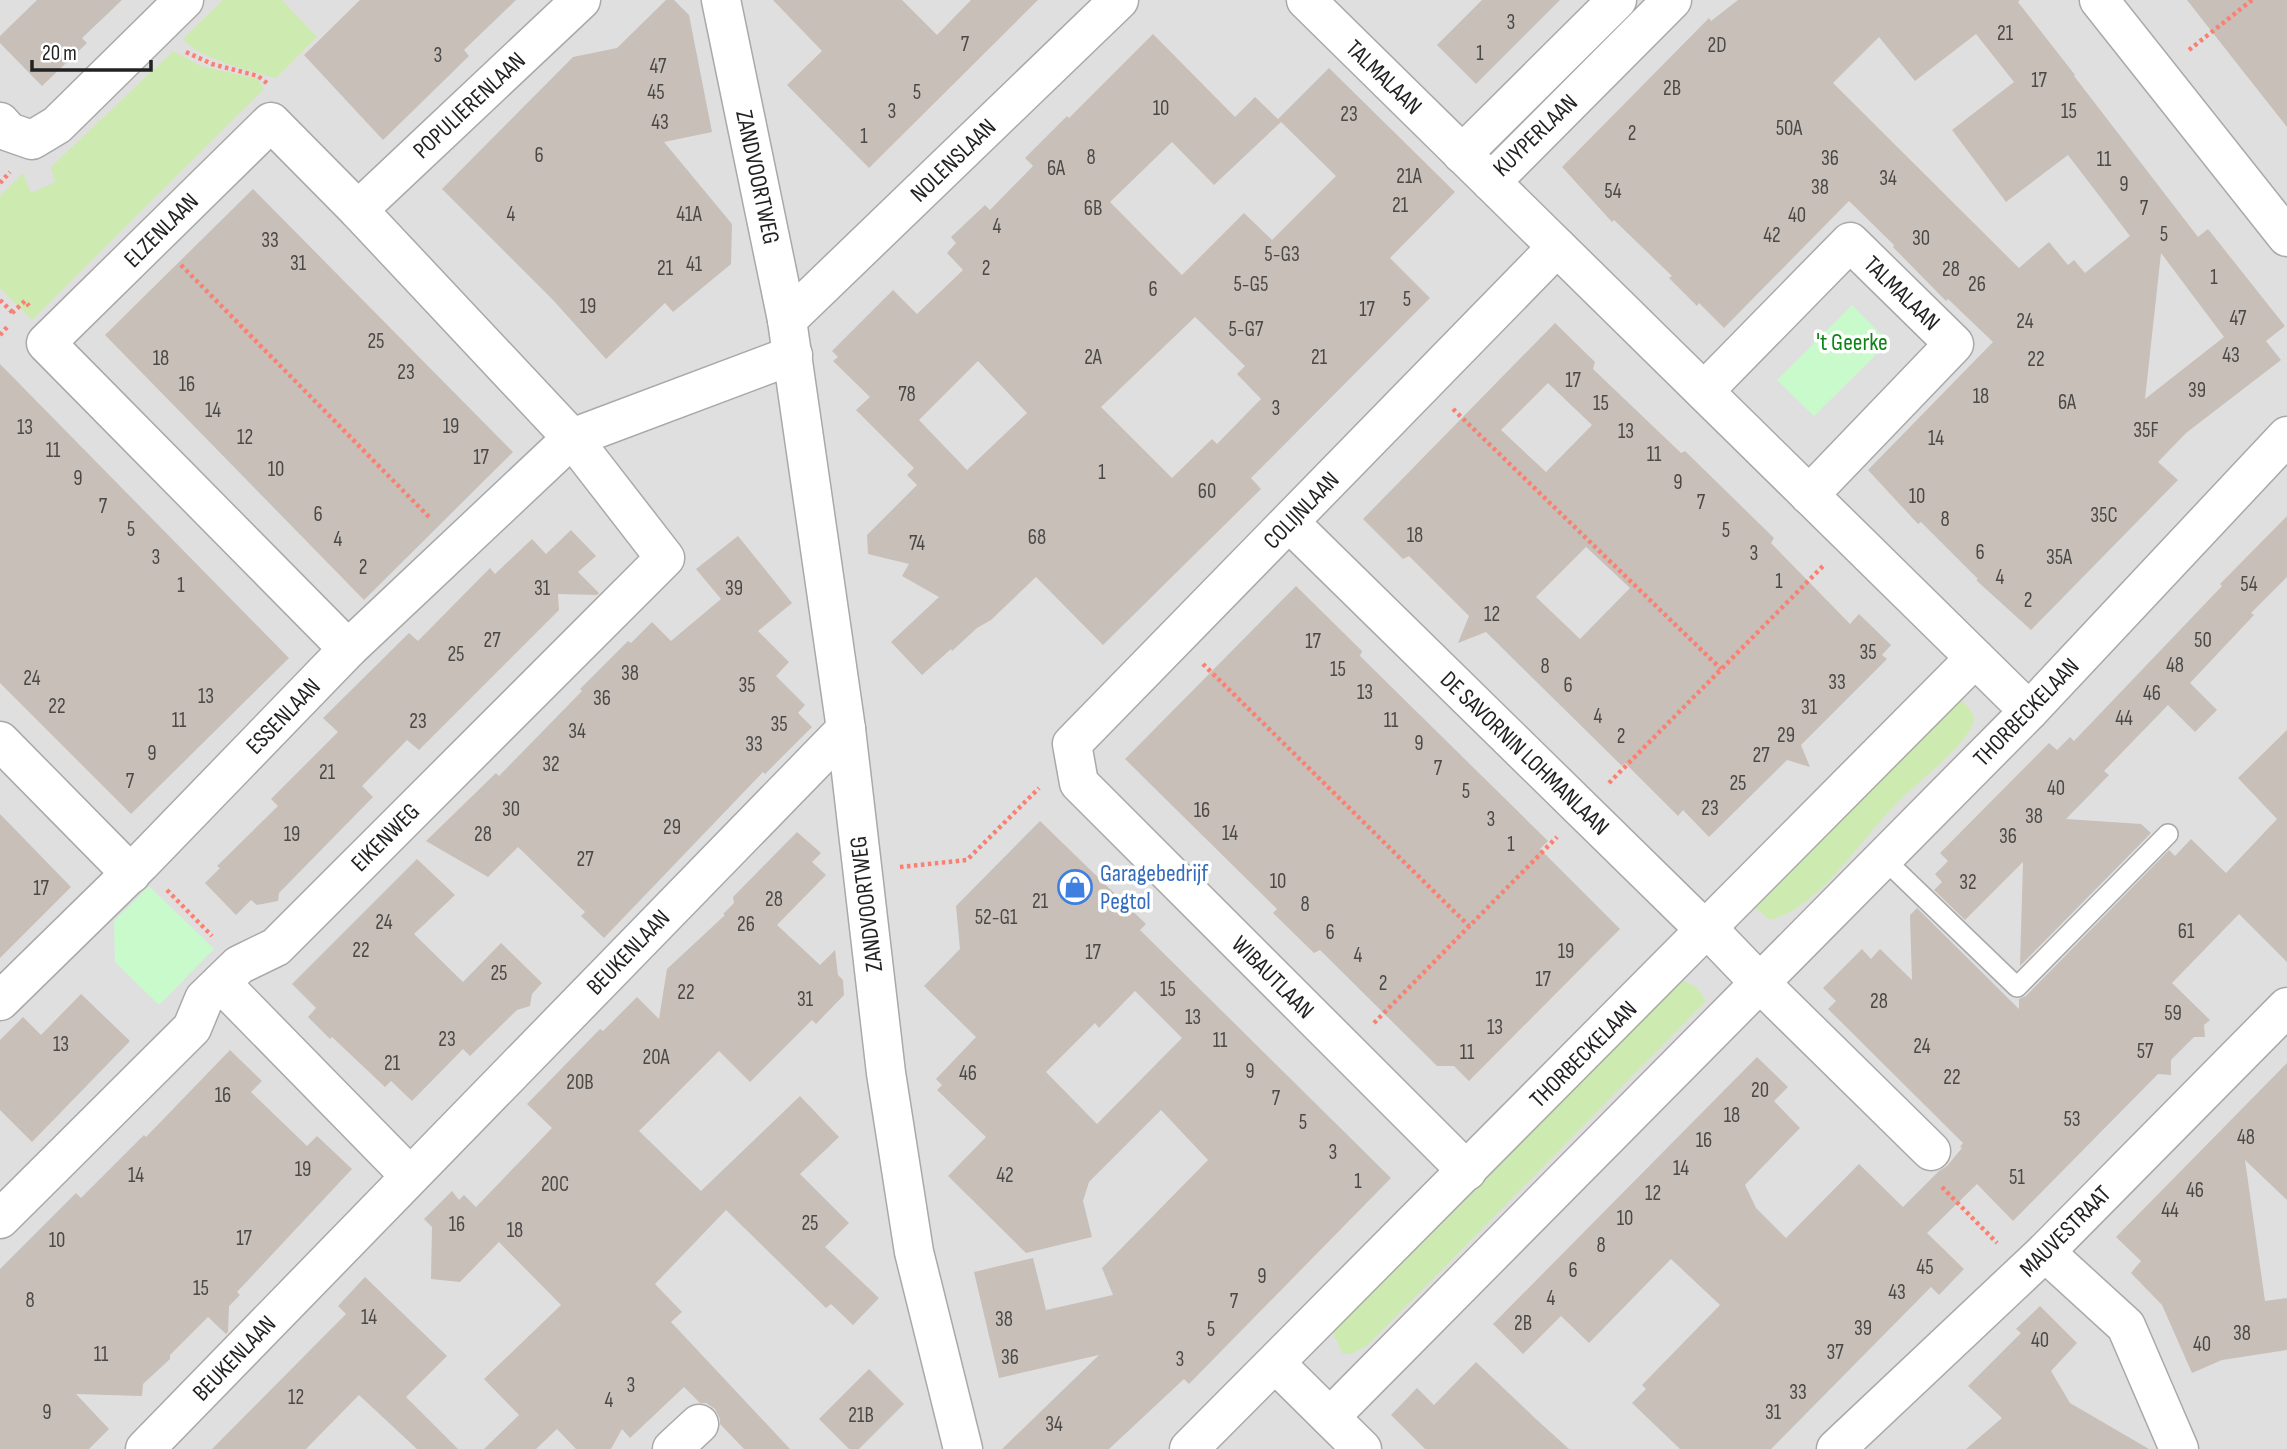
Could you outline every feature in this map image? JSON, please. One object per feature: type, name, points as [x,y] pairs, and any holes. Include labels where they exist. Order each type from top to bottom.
[{"type":"street","name":"POPULIERENLAAN","points":[[358,209],[581,0]]},
{"type":"street","name":"ZANDVOORTWEG","points":[[721,0],[790,338],[846,729],[886,1073],[914,1252],[963,1449]]},
{"type":"street","name":"NOLENSLAAN","points":[[790,338],[1119,0]]},
{"type":"street","name":"TALMALAAN","points":[[1306,0],[1462,153]]},
{"type":"street","name":"KUYPERLAAN","points":[[1617,0],[1462,153],[1491,182],[1672,0]]},
{"type":"street","points":[[2099,0],[2287,237]]},
{"type":"street","points":[[0,122],[9,132],[32,140],[57,125],[171,13]]},
{"type":"street","points":[[271,121],[358,209],[572,438],[790,338]]},
{"type":"street","name":"ELZENLAAN","points":[[271,121],[46,343],[348,649]]},
{"type":"street","points":[[1491,182],[2029,711]]},
{"type":"street","name":"TALMALAAN","points":[[1704,391],[1850,242],[1954,344],[1809,495]]},
{"type":"street","name":"COLIJNLAAN","points":[[1076,768],[1072,744],[1557,247]]},
{"type":"street","name":"THORBECKELAAN","points":[[1330,1417],[2029,711],[2287,436]]},
{"type":"street","name":"ESSENLAAN","points":[[0,1001],[136,869],[348,649],[572,438]]},
{"type":"street","name":"EIKENWEG","points":[[0,1219],[192,1028],[204,999],[230,974],[276,947],[665,558],[572,438]]},
{"type":"street","name":"DE SAVORNIN LOHMANLAAN","points":[[1290,523],[1707,928],[1759,983]]},
{"type":"street","name":"THORBECKELAAN","points":[[1189,1449],[1975,658]]},
{"type":"street","name":"BEUKENLAAN","points":[[145,1449],[846,729]]},
{"type":"street","points":[[0,741],[136,869]]},
{"type":"street","name":"WIBAUTLAAN","points":[[1076,768],[1467,1171]]},
{"type":"street","points":[[230,974],[410,1176]]},
{"type":"street","points":[[1759,983],[1931,1151]]},
{"type":"street","name":"MAUVESTRAAT","points":[[1836,1449],[2035,1262],[2287,1007]]},
{"type":"street","points":[[2035,1262],[2126,1326],[2179,1449]]},
{"type":"street","points":[[1276,1364],[1362,1449]]},
{"type":"lane","points":[[1883,858],[2017,987],[2168,834]]},
{"type":"path","points":[[2158,75],[2252,0]]},
{"type":"path","points":[[171,13],[184,51],[212,64],[258,76],[273,88],[271,121]]},
{"type":"path","points":[[154,237],[458,545]]},
{"type":"path","points":[[0,300],[16,317],[0,335]]},
{"type":"path","points":[[1426,382],[1721,669]]},
{"type":"path","points":[[1176,638],[1469,926]]},
{"type":"path","points":[[863,871],[967,860],[1076,768]]},
{"type":"path","points":[[136,869],[230,974]]},
{"type":"path","points":[[1931,1151],[1922,1166],[2035,1262]]},
{"type":"shaded area","points":[[0,0],[2287,0],[2287,1449],[0,1449]]},
{"type":"green space","points":[[223,0],[282,0],[317,37],[276,78],[213,58],[201,53],[183,39]]},
{"type":"green space","points":[[173,51],[201,66],[258,79],[264,89],[32,320],[0,288],[0,196],[23,173],[31,193],[55,182],[51,167]]},
{"type":"green space","name":"'t Geerke","points":[[1852,305],[1889,342],[1814,416],[1777,380]]},
{"type":"green space","points":[[1960,700],[1973,714],[1968,734],[1888,813],[1826,884],[1799,906],[1770,920],[1753,906]]},
{"type":"green space","points":[[149,886],[214,949],[159,1005],[115,962],[114,921]]},
{"type":"green space","points":[[1681,980],[1696,988],[1706,1001],[1368,1345],[1351,1354],[1343,1354],[1332,1327]]},
{"type":"building","points":[[37,0],[122,0],[82,38],[87,43],[42,86],[0,43],[0,36]]},
{"type":"building","points":[[360,0],[516,0],[464,50],[469,56],[383,140],[304,55]]},
{"type":"building","points":[[666,0],[674,0],[689,15],[712,132],[664,142],[732,224],[731,264],[673,312],[665,303],[606,359],[553,300],[442,189],[573,57],[617,48]]},
{"type":"building","points":[[773,0],[902,0],[937,35],[971,0],[1038,0],[869,168],[787,85],[822,51]]},
{"type":"building","points":[[1482,0],[1560,0],[1476,84],[1437,45]]},
{"type":"building","points":[[1738,0],[2020,0],[2018,2],[2198,237],[2208,229],[2285,326],[2266,341],[2281,360],[2186,433],[2158,462],[2178,480],[2031,630],[1976,580],[1978,579],[1921,522],[1918,524],[1868,470],[1993,342],[1948,299],[1946,301],[1849,201],[1724,328],[1699,303],[1697,306],[1669,278],[1672,276],[1614,220],[1612,222],[1562,167],[1709,18],[1711,21]],"holes":[[[1976,34],[2014,82],[1952,130],[2006,202],[2068,155],[2130,236],[2085,273],[2074,260],[2068,265],[2049,242],[2019,268],[1833,83],[1879,37],[1915,81]],[[2161,253],[2224,337],[2145,399]]]},
{"type":"building","points":[[2187,0],[2287,0],[2287,127],[2246,75]]},
{"type":"building","points":[[1153,34],[1235,117],[1255,97],[1281,122],[1214,185],[1172,142],[1110,202],[1182,275],[1244,213],[1272,240],[1336,176],[1278,119],[1329,68],[1455,192],[1390,258],[1430,298],[1251,478],[1261,489],[1103,645],[1036,577],[991,620],[977,628],[922,675],[891,642],[939,597],[902,576],[909,564],[868,554],[867,535],[917,485],[907,475],[914,468],[856,410],[870,397],[833,361],[838,357],[832,351],[893,290],[917,314],[963,270],[947,253],[956,243],[951,237],[985,205],[990,210],[1033,166],[1025,158],[1067,116],[1069,118]],"holes":[[[1195,317],[1245,366],[1237,374],[1261,399],[1217,444],[1212,439],[1172,478],[1101,407]],[[978,361],[1027,413],[967,470],[919,420]]]},
{"type":"building","points":[[253,189],[513,452],[364,600],[105,335]]},
{"type":"building","points":[[1555,323],[1595,362],[1593,369],[1681,453],[1685,451],[1774,538],[1771,543],[1850,624],[1859,614],[1891,645],[1882,655],[1887,659],[1801,745],[1810,767],[1787,760],[1709,837],[1683,810],[1678,816],[1625,763],[1622,766],[1486,632],[1458,643],[1469,616],[1409,556],[1403,559],[1363,519]],"holes":[[[1548,383],[1592,425],[1546,472],[1501,430]],[[1586,547],[1630,588],[1580,639],[1536,597]]]},
{"type":"building","points":[[0,364],[289,658],[131,814],[0,683]]},
{"type":"building","points":[[2287,516],[2287,577],[2251,613],[2254,615],[2190,683],[2217,710],[2195,732],[2168,705],[2104,771],[2109,775],[2066,819],[2141,824],[2151,833],[2020,966],[2023,862],[1965,920],[1934,890],[1942,882],[1935,874],[1948,861],[1940,853],[2049,743],[2057,750],[2070,737],[2074,741]]},
{"type":"building","points":[[571,530],[596,556],[578,572],[599,593],[558,594],[559,610],[419,750],[407,740],[362,786],[373,797],[279,893],[278,901],[257,905],[251,900],[236,915],[205,883],[220,868],[217,866],[278,806],[271,799],[338,732],[323,718],[409,633],[418,641],[490,568],[495,574],[532,539],[546,554]]},
{"type":"building","points":[[738,536],[792,603],[758,631],[789,662],[776,676],[805,705],[798,713],[812,727],[765,774],[763,772],[604,938],[581,916],[585,912],[518,847],[488,877],[426,841],[496,773],[499,776],[628,641],[631,643],[652,622],[671,641],[721,599],[696,569]]},
{"type":"building","points":[[1296,586],[1362,651],[1360,656],[1548,841],[1540,849],[1620,929],[1469,1081],[1454,1066],[1437,1066],[1320,950],[1314,953],[1273,913],[1277,909],[1125,759]]},
{"type":"building","points":[[2287,730],[2287,962],[2239,914],[2172,983],[2210,1020],[2204,1025],[2205,1037],[2194,1037],[2171,1060],[2171,1075],[2158,1074],[2013,1221],[1977,1184],[1927,1233],[1964,1269],[1939,1295],[1931,1287],[1771,1449],[1680,1449],[1632,1403],[1646,1389],[1642,1385],[1720,1305],[1671,1259],[1589,1343],[1561,1316],[1523,1354],[1493,1324],[1757,1057],[1788,1087],[1774,1101],[1800,1128],[1745,1185],[1756,1208],[1786,1238],[1859,1164],[1903,1207],[1947,1166],[1963,1143],[1828,1009],[1836,1001],[1823,988],[1862,949],[1871,959],[1880,949],[1912,980],[1910,915],[1917,908],[2019,1009],[2019,999],[2026,996],[2169,850],[2175,856],[2191,839],[2226,873],[2277,819],[2238,778]]},
{"type":"building","points":[[0,814],[71,887],[0,958]]},
{"type":"building","points":[[1040,821],[1146,924],[1140,930],[1391,1178],[1189,1384],[1184,1379],[1109,1449],[1002,1449],[1099,1355],[999,1378],[974,1272],[1033,1258],[1046,1310],[1113,1295],[1102,1268],[1208,1160],[1161,1110],[1089,1182],[1083,1201],[1092,1237],[1026,1253],[948,1176],[986,1137],[937,1090],[942,1085],[936,1079],[976,1037],[924,986],[960,949],[956,906]],"holes":[[[1135,991],[1182,1038],[1097,1124],[1046,1072],[1095,1023],[1099,1028]]]},
{"type":"building","points":[[797,832],[821,853],[812,862],[826,875],[777,925],[820,965],[835,950],[844,995],[816,1024],[812,1020],[750,1082],[719,1051],[639,1131],[701,1191],[800,1096],[839,1137],[800,1174],[849,1223],[825,1247],[879,1298],[853,1325],[831,1304],[826,1308],[726,1210],[655,1284],[682,1312],[671,1322],[790,1449],[744,1449],[720,1424],[715,1409],[706,1403],[700,1403],[684,1387],[630,1438],[622,1429],[611,1449],[576,1449],[557,1429],[536,1449],[484,1449],[519,1415],[484,1379],[561,1305],[499,1242],[460,1282],[431,1279],[432,1227],[424,1219],[452,1191],[459,1200],[464,1195],[476,1207],[552,1128],[527,1104],[600,1029],[603,1031],[637,997],[659,1019],[667,969],[725,915],[723,914],[734,903],[733,897]]},
{"type":"building","points":[[417,859],[455,895],[414,934],[463,982],[501,943],[542,983],[532,994],[530,1006],[517,1010],[470,1056],[463,1049],[412,1101],[391,1081],[385,1087],[332,1037],[330,1039],[308,1017],[316,1008],[292,984]]},
{"type":"building","points":[[81,994],[130,1041],[32,1142],[0,1110],[0,1040],[23,1017],[41,1035]]},
{"type":"building","points":[[230,1050],[262,1081],[251,1092],[307,1146],[317,1136],[352,1169],[237,1292],[240,1295],[229,1306],[226,1334],[208,1317],[143,1384],[142,1396],[76,1394],[109,1429],[89,1449],[0,1449],[0,1269],[76,1193],[81,1198],[144,1135],[146,1137]]},
{"type":"building","points":[[2287,1063],[2287,1200],[2245,1160],[2265,1301],[2287,1298],[2287,1350],[2222,1360],[2192,1373],[2162,1305],[2131,1273],[2141,1261],[2116,1237]]},
{"type":"building","points":[[365,1277],[447,1356],[406,1397],[458,1449],[417,1449],[359,1395],[306,1449],[212,1449],[346,1314],[338,1306]]},
{"type":"building","points":[[2040,1306],[2077,1343],[2051,1371],[2070,1403],[2149,1449],[1966,1449],[2002,1418],[1968,1386],[2021,1333],[2016,1329]]},
{"type":"building","points":[[1476,1362],[1569,1449],[1425,1449],[1391,1415],[1417,1388],[1434,1405]]},
{"type":"building","points":[[869,1369],[904,1404],[859,1449],[849,1449],[819,1419]]},
{"type":"place","name":"Garagebedrijf Pegtol","points":[[1075,887]]}]
